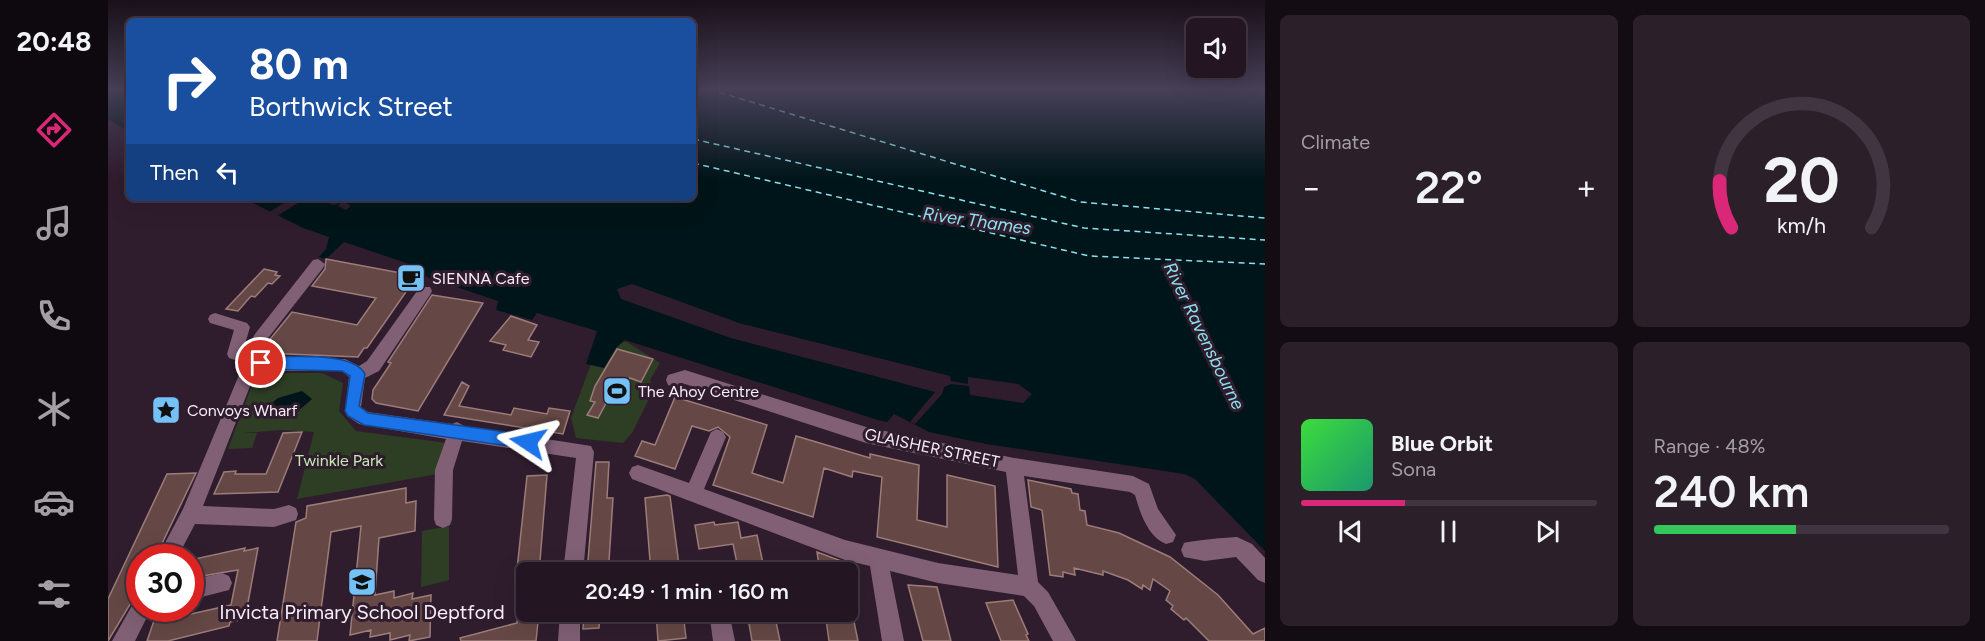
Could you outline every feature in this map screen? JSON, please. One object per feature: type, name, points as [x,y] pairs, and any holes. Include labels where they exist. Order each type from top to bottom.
[{"type":"street","points":[[174,544],[190,515],[260,338],[318,264]]},
{"type":"street","points":[[358,374],[374,366],[425,291]]},
{"type":"street","points":[[214,319],[242,327],[235,354],[252,360],[345,365],[358,374]]},
{"type":"street","points":[[358,374],[352,406],[353,411],[364,419],[457,430],[585,452],[574,562]]},
{"type":"street","name":"GLAISHER STREET","points":[[674,380],[685,377],[866,435],[1014,466],[1133,484],[1143,490],[1150,514],[1166,535]]},
{"type":"street","points":[[442,519],[444,470],[457,430]]},
{"type":"street","points":[[694,492],[717,437]]},
{"type":"street","points":[[1014,466],[1029,587]]},
{"type":"street","points":[[638,473],[694,492],[807,538],[938,573],[1029,587],[1041,599],[1065,641]]},
{"type":"street","points":[[190,515],[274,518],[289,514]]},
{"type":"street","points":[[1191,550],[1208,553],[1237,547],[1244,550],[1265,573]]},
{"type":"street","points":[[878,558],[893,641]]},
{"type":"street","points":[[204,587],[222,583]]},
{"type":"street","points":[[123,641],[134,622]]},
{"type":"street","points":[[569,641],[570,622]]},
{"type":"street","points":[[721,622],[724,641]]},
{"type":"green space","name":"The Ahoy Centre","points":[[607,341],[627,342],[660,363],[650,380],[654,389],[632,433],[623,443],[576,438],[571,418],[592,361]]},
{"type":"green space","name":"Twinkle Park","points":[[268,373],[322,373],[343,383],[339,411],[356,431],[447,443],[438,474],[297,499],[314,432],[281,430],[243,433],[257,433],[252,448],[228,449],[252,385]]},
{"type":"green space","points":[[449,526],[449,580],[421,587],[422,531]]},
{"type":"water","points":[[108,119],[126,119],[126,130]]},
{"type":"water","points":[[696,119],[1265,119],[1265,551],[1195,479],[1184,474],[986,444],[929,432],[894,414],[887,422],[878,420],[625,340],[617,347],[604,368],[586,364],[597,331],[537,313],[532,320],[496,310],[498,301],[421,275],[424,269],[344,242],[326,259],[319,257],[326,249],[329,237],[303,228],[249,201],[696,201]]},
{"type":"water","points":[[302,391],[312,399],[296,412],[279,418],[266,416],[268,406],[278,398]]},
{"type":"pier","points":[[287,201],[304,201],[277,216],[269,212]]},
{"type":"pier","points":[[322,201],[343,201],[351,206],[346,210],[338,206],[340,203],[333,205]]},
{"type":"pier","points":[[632,284],[739,323],[950,376],[951,381],[968,384],[968,377],[1018,384],[1032,394],[1023,403],[970,395],[969,386],[951,384],[944,387],[942,394],[915,424],[910,422],[935,392],[731,338],[621,299],[617,289]]},
{"type":"building","points":[[326,259],[417,276],[367,348],[364,348],[358,357],[264,353],[267,343],[292,312],[357,325],[376,298],[312,286],[325,269]]},
{"type":"building","points":[[264,269],[277,272],[275,275],[280,276],[272,284],[268,283],[255,297],[251,296],[238,311],[226,309]]},
{"type":"building","points":[[432,295],[483,303],[418,411],[376,403],[372,399],[373,390],[391,363],[388,362]]},
{"type":"building","points":[[511,316],[537,325],[528,340],[539,342],[531,357],[503,350],[506,345],[490,341]]},
{"type":"building","points":[[617,349],[653,359],[641,382],[630,378],[619,399],[610,396],[598,418],[587,415],[595,402],[590,401],[595,386]]},
{"type":"building","points":[[462,382],[469,386],[459,406],[511,415],[514,408],[547,414],[549,408],[570,411],[563,434],[444,415]]},
{"type":"building","points":[[675,397],[767,425],[752,473],[783,483],[796,436],[870,458],[870,454],[919,465],[917,520],[947,527],[947,475],[995,486],[998,567],[877,537],[882,477],[853,471],[852,477],[824,468],[813,517],[713,485],[730,437],[718,427],[709,431],[692,426],[675,469],[635,456],[642,441],[655,445]]},
{"type":"building","points":[[302,432],[278,492],[214,494],[224,472],[266,474],[283,433]]},
{"type":"building","points":[[596,462],[609,462],[607,498],[613,498],[609,561],[588,562]]},
{"type":"building","points":[[196,473],[162,544],[134,544],[167,474]]},
{"type":"building","points":[[547,475],[540,562],[518,562],[527,476]]},
{"type":"building","points":[[1028,480],[1071,489],[1072,493],[1078,494],[1080,510],[1085,511],[1087,525],[1119,533],[1170,557],[1218,595],[1253,634],[1265,628],[1265,641],[1209,641],[1186,618],[1184,620],[1171,609],[1173,606],[1166,600],[1170,591],[1153,579],[1150,590],[1143,585],[1142,589],[1128,580],[1103,571],[1103,575],[1074,568],[1075,575],[1063,572],[1063,577],[1050,575],[1042,510],[1031,507]]},
{"type":"building","points":[[406,488],[406,503],[416,501],[415,531],[379,538],[375,595],[394,591],[394,598],[413,593],[412,599],[431,595],[430,637],[409,641],[410,635],[390,640],[390,633],[370,637],[371,630],[350,635],[361,526],[331,532],[317,641],[277,641],[296,522],[306,518],[307,506]]},
{"type":"building","points":[[670,496],[679,562],[650,562],[645,498]]},
{"type":"building","points":[[738,522],[741,538],[757,535],[763,562],[737,562],[733,544],[699,549],[695,525]]},
{"type":"building","points":[[245,548],[244,551],[258,548],[245,619],[230,622],[229,626],[168,641],[147,641],[154,622],[204,622],[204,611],[231,605],[238,570],[204,576],[204,557]]},
{"type":"building","points":[[817,552],[844,562],[818,562]]},
{"type":"building","points":[[126,561],[126,611],[108,641],[108,599]]},
{"type":"building","points":[[908,585],[937,587],[951,641],[923,641]]},
{"type":"building","points":[[1013,600],[1029,641],[1001,641],[986,603]]},
{"type":"building","points":[[538,622],[536,641],[461,641],[460,638],[517,623]]},
{"type":"building","points":[[583,622],[599,622],[599,628],[583,629]]},
{"type":"building","points":[[657,622],[684,622],[686,638],[658,641]]},
{"type":"building","points":[[749,622],[776,622],[780,641],[752,641]]},
{"type":"building","points":[[826,622],[854,622],[858,641],[829,641]]},
{"type":"ferry route","points":[[807,119],[1080,202],[1265,218]]},
{"type":"ferry route","points":[[696,140],[1084,228],[1265,240]]},
{"type":"ferry route","points":[[696,164],[1089,256],[1265,264]]},
{"type":"place","name":"SIENNA Cafe","points":[[411,278]]},
{"type":"place","name":"The Ahoy Centre","points":[[617,391]]},
{"type":"place","name":"Convoys Wharf","points":[[166,410]]},
{"type":"place","name":"Invicta Primary School Deptford","points":[[362,582]]},
{"type":"route","points":[[261,363],[345,365],[358,374],[352,406],[353,411],[364,419],[457,430],[528,442]]},
{"type":"water label","name":"River Thames","points":[[977,221]]},
{"type":"water label","name":"River Ravensbourne","points":[[1204,336]]}]
